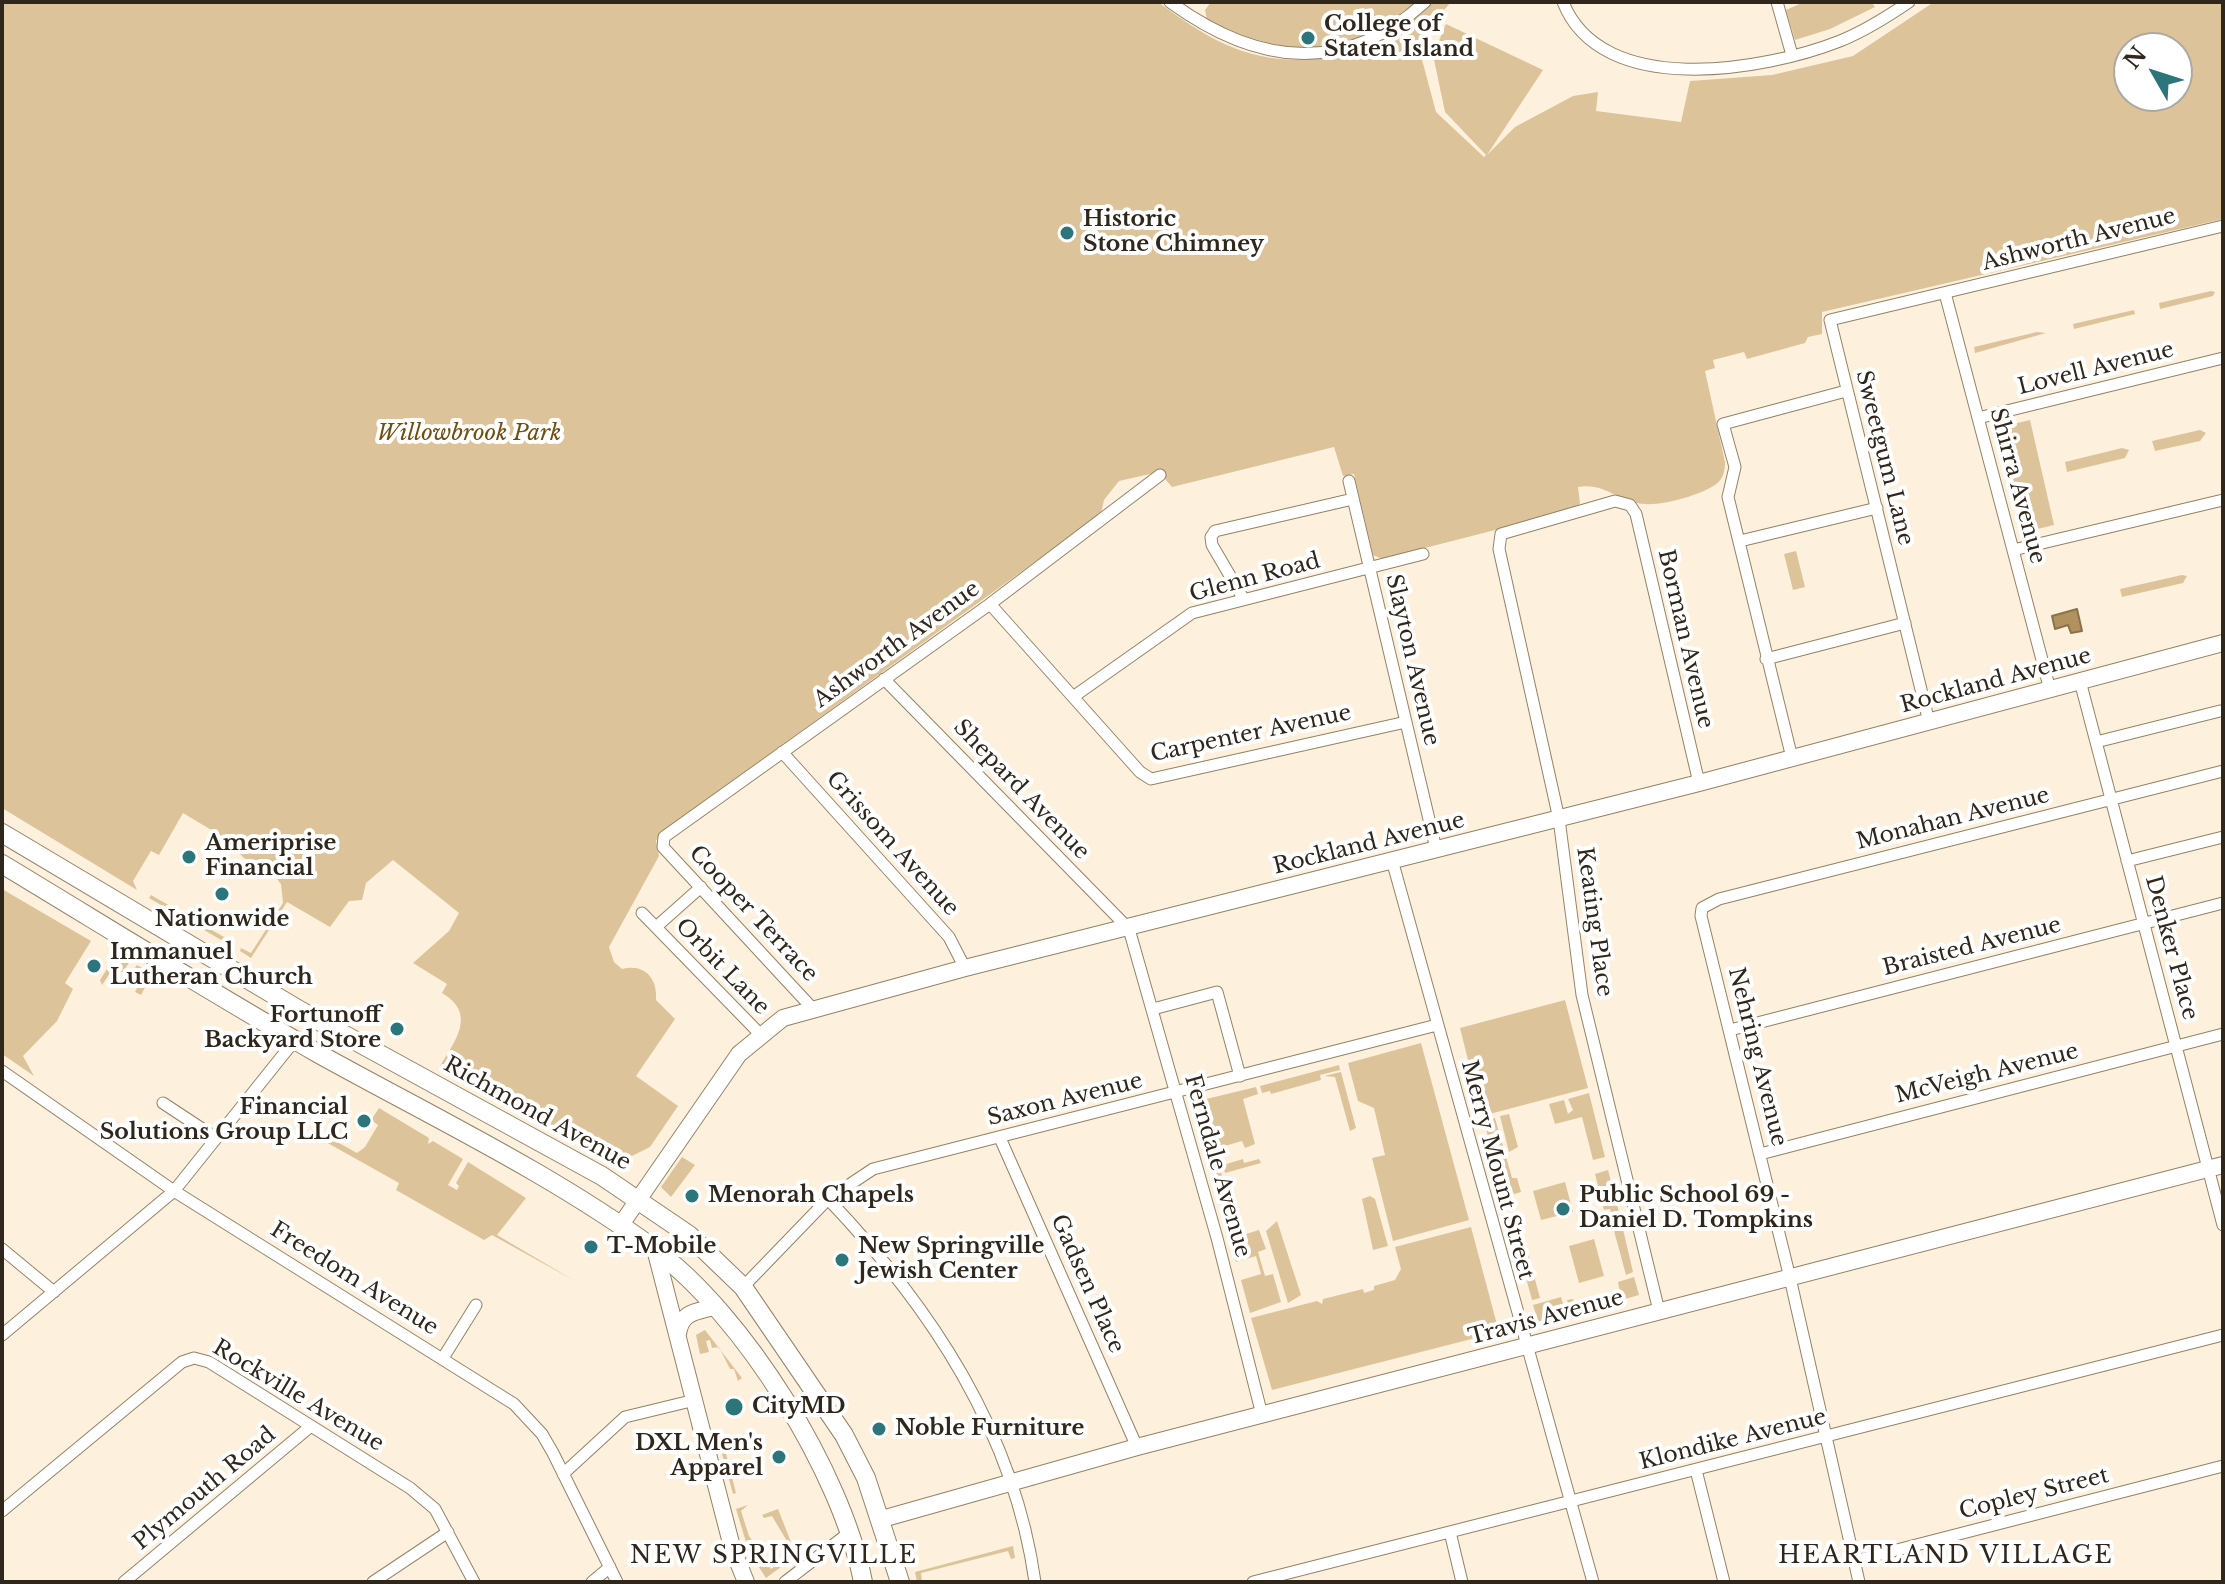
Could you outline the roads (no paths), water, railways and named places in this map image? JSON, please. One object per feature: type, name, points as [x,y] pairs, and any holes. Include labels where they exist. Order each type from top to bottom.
[{"type":"main road","name":"Richmond Avenue","points":[[2,833],[301,1011],[638,1198],[689,1235],[743,1287],[844,1435],[882,1519],[900,1582]]},
{"type":"main road","points":[[2,864],[295,1040],[655,1249],[714,1307],[744,1344],[817,1453],[850,1532],[863,1582]]},
{"type":"street","points":[[1170,2],[1230,40],[1265,51],[1298,55],[1336,50],[1376,37],[1425,2]]},
{"type":"street","points":[[1563,2],[1576,27],[1599,47],[1656,65],[1713,69],[1763,63],[1792,55],[1864,30],[1909,2]]},
{"type":"street","points":[[1777,2],[1792,55]]},
{"type":"street","name":"Ashworth Avenue","points":[[1945,293],[2223,226]]},
{"type":"street","name":"Sweetgum Lane","points":[[1929,722],[1830,320],[1945,293]]},
{"type":"street","name":"Shirra Avenue","points":[[1945,293],[2050,690]]},
{"type":"street","name":"Lovell Avenue","points":[[1978,418],[2223,358]]},
{"type":"street","points":[[1792,758],[1728,497],[1735,467],[1723,424],[1846,391]]},
{"type":"street","name":"Ashworth Avenue","points":[[663,847],[664,837],[990,604],[1160,475]]},
{"type":"street","name":"Slayton Avenue","points":[[1349,481],[1436,849]]},
{"type":"street","points":[[1243,598],[1212,545],[1215,531],[1353,499]]},
{"type":"street","points":[[2013,550],[2223,500]]},
{"type":"street","name":"Keating Place","points":[[1630,505],[1615,501],[1500,536],[1499,549],[1559,819],[1582,995],[1659,1311]]},
{"type":"street","name":"Borman Avenue","points":[[1630,505],[1636,514],[1699,783]]},
{"type":"street","points":[[1740,541],[1877,508]]},
{"type":"street","name":"Glenn Road","points":[[1073,697],[1192,613],[1423,554]]},
{"type":"street","name":"Carpenter Avenue","points":[[990,604],[1140,772],[1155,779],[1406,722]]},
{"type":"street","points":[[1766,659],[1905,623]]},
{"type":"street","name":"Rockland Avenue","points":[[620,1226],[739,1054],[783,1018],[965,968],[1699,783],[2223,643]]},
{"type":"street","name":"Shepard Avenue","points":[[884,679],[1129,929]]},
{"type":"street","name":"Denker Place","points":[[2080,681],[2176,1046],[2216,1167],[2223,1225]]},
{"type":"street","points":[[2096,742],[2220,711]]},
{"type":"street","name":"Grissom Avenue","points":[[782,752],[949,937],[965,968]]},
{"type":"street","name":"Monahan Avenue","points":[[1701,916],[1707,903],[1719,899],[2223,771]]},
{"type":"street","points":[[2127,861],[2223,837]]},
{"type":"street","name":"Cooper Terrace","points":[[663,847],[813,1009]]},
{"type":"street","name":"Merry Mount Street","points":[[1392,860],[1525,1346],[1573,1501],[1593,1582]]},
{"type":"street","name":"Orbit Lane","points":[[656,927],[701,887]]},
{"type":"street","name":"Braisted Avenue","points":[[1730,1030],[2223,903]]},
{"type":"street","name":"Orbit Lane","points":[[642,913],[760,1034]]},
{"type":"street","name":"Nehring Avenue","points":[[1701,916],[1790,1278],[1859,1582]]},
{"type":"street","name":"Ferndale Avenue","points":[[1129,929],[1262,1415]]},
{"type":"street","points":[[1153,1009],[1217,992],[1240,1076]]},
{"type":"street","name":"Saxon Avenue","points":[[743,1287],[828,1199],[873,1169],[1437,1025]]},
{"type":"street","name":"McVeigh Avenue","points":[[1760,1154],[2223,1034]]},
{"type":"street","points":[[2,1335],[174,1191],[295,1040]]},
{"type":"street","name":"Freedom Avenue","points":[[2,1071],[174,1191],[499,1393],[529,1418],[563,1474],[617,1582]]},
{"type":"street","points":[[163,1103],[216,1138]]},
{"type":"street","name":"Gadsen Place","points":[[1000,1138],[1137,1447]]},
{"type":"street","name":"Travis Avenue","points":[[882,1519],[1137,1447],[2216,1167]]},
{"type":"street","points":[[828,1199],[884,1259],[928,1317],[970,1388],[1011,1481],[1035,1582]]},
{"type":"street","points":[[2,1249],[54,1292]]},
{"type":"street","points":[[655,1249],[732,1547],[746,1582]]},
{"type":"street","points":[[443,1358],[476,1305]]},
{"type":"street","points":[[677,1336],[681,1319],[686,1315],[714,1307]]},
{"type":"street","name":"Klondike Avenue","points":[[1253,1582],[2223,1335]]},
{"type":"street","name":"Rockville Avenue","points":[[2,1511],[182,1362],[194,1358],[209,1362],[410,1488],[435,1509],[474,1582]]},
{"type":"street","points":[[563,1474],[625,1417],[695,1400]]},
{"type":"street","name":"Plymouth Road","points":[[124,1582],[311,1426]]},
{"type":"street","name":"Copley Street","points":[[1854,1561],[2223,1466]]},
{"type":"street","points":[[1696,1470],[1724,1582]]},
{"type":"street","points":[[373,1582],[448,1532]]},
{"type":"street","points":[[785,1582],[850,1532]]},
{"type":"street","points":[[1450,1532],[1462,1582]]},
{"type":"street","points":[[592,1582],[610,1567]]},
{"type":"place","name":"College of Staten Island","points":[[1308,38]]},
{"type":"place","name":"Historic Stone Chimney","points":[[1067,233]]},
{"type":"place","name":"Ameriprise Financial","points":[[189,857]]},
{"type":"place","name":"Nationwide","points":[[222,894]]},
{"type":"place","name":"Immanuel Lutheran Church","points":[[94,966]]},
{"type":"place","name":"Fortunoff Backyard Store","points":[[397,1029]]},
{"type":"place","name":"Financial Solutions Group LLC","points":[[364,1121]]},
{"type":"place","name":"Menorah Chapels","points":[[692,1196]]},
{"type":"place","name":"Public School 69 - Daniel D. Tompkins","points":[[1563,1209]]},
{"type":"place","name":"T-Mobile","points":[[591,1247]]},
{"type":"place","name":"New Springville Jewish Center","points":[[842,1260]]},
{"type":"place","name":"CityMD","points":[[734,1407]]},
{"type":"place","name":"Noble Furniture","points":[[879,1429]]},
{"type":"place","name":"DXL Men's Apparel","points":[[779,1457]]},
{"type":"district","name":"NEW SPRINGVILLE","points":[[774,1556]]},
{"type":"district","name":"HEARTLAND VILLAGE","points":[[1946,1556]]},
{"type":"park label","name":"Willowbrook Park","points":[[469,434]]}]
